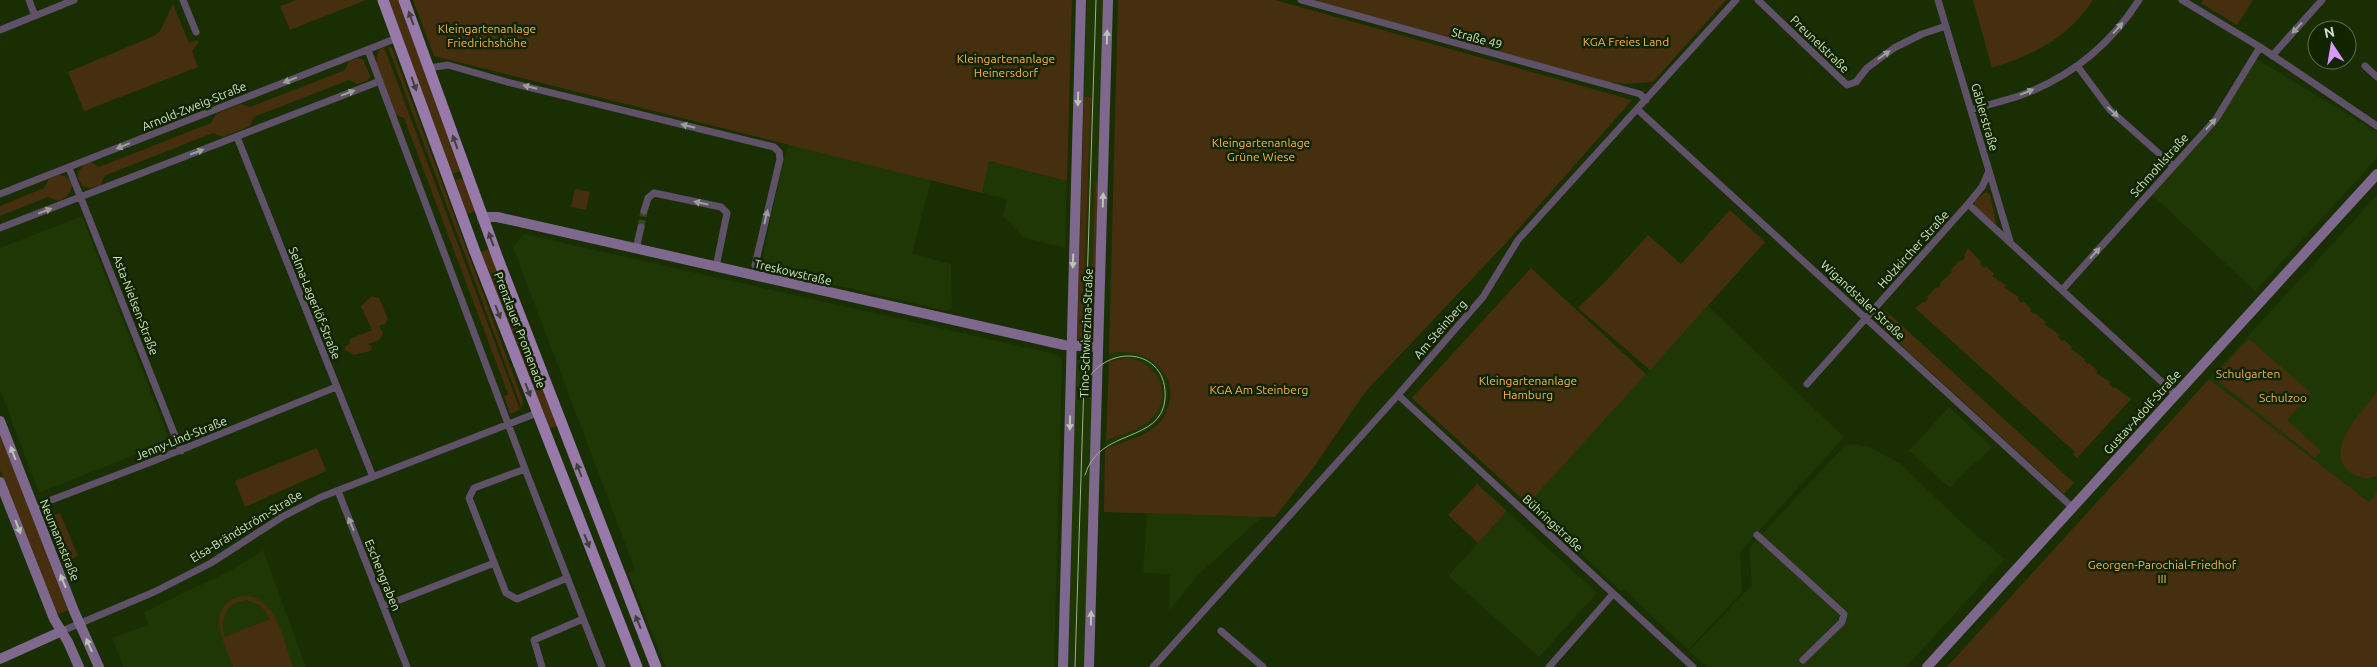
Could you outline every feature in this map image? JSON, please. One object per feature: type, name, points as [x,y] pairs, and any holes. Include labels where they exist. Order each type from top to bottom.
[{"type":"main road","name":"Prenzlauer Promenade","points":[[383,0],[460,213],[636,667]]},
{"type":"main road","name":"Prenzlauer Promenade","points":[[404,0],[482,217],[656,667]]},
{"type":"street","points":[[29,0],[36,16]]},
{"type":"street","points":[[0,30],[74,0]]},
{"type":"street","points":[[183,0],[196,32]]},
{"type":"street","name":"Tino-Schwierzina-Straße","points":[[1063,667],[1081,0]]},
{"type":"street","name":"Tino-Schwierzina-Straße","points":[[1089,667],[1108,0]]},
{"type":"street","name":"Straße 49","points":[[1301,0],[1640,94],[1646,100]]},
{"type":"street","name":"Am Steinberg","points":[[1153,667],[1483,298],[1518,240],[1736,0]]},
{"type":"street","name":"Preunelstraße","points":[[1758,0],[1847,85],[1856,82],[1867,68],[1894,48],[1922,34],[1946,26]]},
{"type":"street","name":"Gäblerstraße","points":[[1938,0],[2010,241]]},
{"type":"street","points":[[1971,110],[2018,96],[2078,67],[2110,37],[2139,0]]},
{"type":"street","points":[[2182,0],[2260,47],[2377,126]]},
{"type":"street","points":[[2272,56],[2322,0]]},
{"type":"street","name":"Arnold-Zweig-Straße","points":[[0,194],[397,38]]},
{"type":"street","name":"Schmohlstraße","points":[[2062,290],[2216,119],[2260,47]]},
{"type":"street","points":[[368,50],[525,469],[602,667]]},
{"type":"street","points":[[429,68],[448,65],[507,82],[774,147],[779,152],[780,159],[755,265]]},
{"type":"street","points":[[2365,66],[2377,77]]},
{"type":"street","points":[[2078,67],[2110,110],[2172,166]]},
{"type":"street","points":[[0,228],[380,81]]},
{"type":"street","name":"Wigandstaler Straße","points":[[1637,109],[2072,507]]},
{"type":"street","name":"Selma-Lagerlöf-Straße","points":[[237,137],[373,477]]},
{"type":"street","name":"Asta-Nielsen-Straße","points":[[69,168],[181,451]]},
{"type":"street","name":"Holzkircher Straße","points":[[1807,384],[1982,188],[1989,171]]},
{"type":"street","name":"Gustav-Adolf-Straße","points":[[1928,667],[2377,174]]},
{"type":"street","points":[[644,211],[648,198],[654,193],[721,207],[727,213],[716,267]]},
{"type":"street","points":[[1968,204],[2175,394]]},
{"type":"street","name":"Treskowstraße","points":[[482,217],[497,218],[1071,346],[1098,347]]},
{"type":"street","points":[[636,249],[640,226]]},
{"type":"street","name":"Jenny-Lind-Straße","points":[[33,507],[181,451],[336,387]]},
{"type":"street","name":"Bühringstraße","points":[[1398,395],[1693,667]]},
{"type":"street","name":"Elsa-Brändström-Straße","points":[[0,659],[154,592],[211,564],[282,517],[321,497],[537,413]]},
{"type":"street","name":"Neumannstraße","points":[[0,421],[79,624],[99,667]]},
{"type":"street","points":[[525,469],[474,488],[469,498],[494,563],[506,593],[517,599],[567,578]]},
{"type":"street","points":[[0,482],[54,619],[62,631],[79,667]]},
{"type":"street","name":"Eschengraben","points":[[338,491],[407,667]]},
{"type":"street","points":[[1758,535],[1844,614],[1842,622],[1803,660]]},
{"type":"street","points":[[384,606],[494,563]]},
{"type":"street","points":[[1549,667],[1613,594]]},
{"type":"street","points":[[542,667],[534,640],[583,619]]},
{"type":"street","points":[[1222,631],[1263,667]]},
{"type":"shaded area","points":[[1087,0],[1104,0],[1090,340],[1082,340],[1091,98],[1084,97]]},
{"type":"shaded area","points":[[2255,58],[2377,132],[2377,158],[2255,291],[2151,194],[2217,122]]},
{"type":"shaded area","points":[[788,144],[931,180],[912,254],[951,264],[952,308],[948,311],[761,268]]},
{"type":"shaded area","points":[[988,161],[1067,181],[1065,248],[1023,237],[1003,216],[1007,199],[982,193]]},
{"type":"shaded area","points":[[2377,195],[2377,492],[2369,502],[2209,379]]},
{"type":"shaded area","points":[[82,216],[170,441],[39,493],[0,390],[0,248]]},
{"type":"shaded area","points":[[524,234],[1059,355],[1062,360],[1054,667],[666,667],[628,573],[635,570],[513,247]]},
{"type":"shaded area","points":[[1707,305],[1844,437],[1740,552],[1742,592],[1688,650],[1624,589],[1621,591],[1528,504]]},
{"type":"shaded area","points":[[1128,351],[1143,354],[1155,361],[1165,374],[1169,387],[1167,408],[1161,419],[1152,428],[1105,450],[1106,441],[1144,425],[1125,358],[1109,362],[1109,354]]},
{"type":"shaded area","points":[[1093,359],[1085,667],[1068,667],[1076,360]]},
{"type":"shaded area","points":[[1949,407],[1992,447],[1950,488],[1909,451]]},
{"type":"shaded area","points":[[1845,445],[1869,447],[1901,464],[1961,522],[2005,559],[1906,667],[1707,667],[1689,651],[1752,585],[1749,548]]},
{"type":"shaded area","points":[[1507,511],[1597,593],[1539,657],[1448,576]]},
{"type":"shaded area","points":[[1147,513],[1263,516],[1198,575],[1169,611],[1170,574],[1143,573]]},
{"type":"shaded area","points":[[263,550],[306,667],[123,667],[112,638],[148,625],[144,612],[230,571]]},
{"type":"green space","points":[[296,0],[366,0],[290,30],[280,6]]},
{"type":"green space","points":[[388,0],[399,0],[461,171],[452,174]]},
{"type":"green space","points":[[413,0],[1072,0],[1067,181],[989,161],[982,193],[434,56]]},
{"type":"green space","name":"Kleingartenanlage Grüne Wiese","points":[[1118,0],[1275,0],[1632,100],[1505,244],[1366,391],[1311,471],[1275,517],[1104,512],[1105,450],[1143,434],[1157,425],[1169,405],[1170,391],[1167,379],[1161,368],[1151,360],[1139,354],[1124,352],[1109,354]]},
{"type":"green space","name":"KGA Freies Land","points":[[1315,0],[1726,0],[1653,82],[1625,84],[1603,81]]},
{"type":"green space","points":[[1973,0],[2093,0],[2083,14],[2061,35],[2036,51],[1992,68]]},
{"type":"green space","points":[[2203,0],[2253,0],[2237,25],[2201,3]]},
{"type":"green space","points":[[173,4],[189,43],[196,40],[199,42],[192,51],[198,67],[84,111],[68,72],[154,36],[160,31]]},
{"type":"green space","points":[[384,47],[520,410],[510,414],[504,396],[508,394],[404,118],[395,115],[376,61],[379,50]]},
{"type":"green space","points":[[388,47],[392,48],[523,401],[522,409]]},
{"type":"green space","points":[[359,58],[363,59],[370,76],[368,80],[358,84],[349,80],[254,117],[250,126],[223,137],[213,133],[104,176],[101,185],[91,188],[84,187],[78,179],[78,172],[84,165],[91,162],[99,167],[211,123],[216,114],[241,104],[250,107],[345,70],[349,61]]},
{"type":"green space","points":[[1084,97],[1091,97],[1082,340],[1077,339]]},
{"type":"green space","points":[[58,175],[65,176],[71,183],[71,191],[68,195],[58,201],[48,197],[0,216],[0,206],[44,188],[49,179]]},
{"type":"green space","points":[[463,178],[475,211],[467,214],[455,180]]},
{"type":"green space","points":[[1095,182],[1098,182],[1094,340],[1090,340]]},
{"type":"green space","points":[[575,189],[590,192],[586,210],[571,207]]},
{"type":"green space","points":[[1986,192],[1990,194],[1996,223],[1993,223],[1975,206],[1975,200]]},
{"type":"green space","points":[[1730,210],[1765,242],[1650,370],[1578,308],[1610,277],[1648,235],[1681,264]]},
{"type":"green space","points":[[1968,248],[1984,268],[1986,266],[1994,274],[1992,276],[2006,285],[2004,287],[2019,297],[2018,299],[2021,303],[2023,301],[2031,309],[2030,311],[2046,322],[2044,324],[2060,335],[2058,337],[2062,341],[2064,340],[2072,347],[2071,349],[2085,359],[2084,361],[2098,371],[2096,373],[2110,382],[2109,384],[2113,388],[2115,387],[2131,399],[2077,458],[2073,454],[2075,452],[1915,308],[1923,302],[1925,303],[1928,299],[1927,297],[1936,287],[1938,288],[1940,283],[1952,272],[1951,270],[1960,260],[1962,261],[1965,258],[1964,256]]},
{"type":"green space","points":[[490,249],[557,426],[548,429],[480,252]]},
{"type":"green space","name":"Kleingartenanlage Hamburg","points":[[1531,268],[1646,374],[1528,504],[1412,398]]},
{"type":"green space","points":[[372,296],[379,298],[388,319],[385,324],[379,326],[383,333],[381,338],[368,344],[372,347],[370,351],[354,355],[345,350],[345,347],[350,343],[350,339],[372,330],[361,306]]},
{"type":"green space","points":[[1885,310],[2074,483],[2064,494],[1875,321]]},
{"type":"green space","points":[[2249,339],[2311,393],[2287,420],[2321,451],[2315,458],[2213,377]]},
{"type":"green space","points":[[1125,358],[1136,360],[1154,372],[1162,390],[1162,400],[1158,410],[1146,423],[1106,441],[1109,362]]},
{"type":"green space","name":"Georgen-Parochial-Friedhof III","points":[[2209,379],[2369,502],[2377,492],[2377,667],[1947,667]]},
{"type":"green space","points":[[2377,392],[2377,476],[2364,478],[2351,473],[2343,464],[2340,454],[2342,443],[2355,420]]},
{"type":"green space","points":[[0,433],[68,610],[59,614],[55,613],[0,470]]},
{"type":"green space","points":[[317,448],[326,471],[245,507],[235,481]]},
{"type":"green space","points":[[1477,484],[1507,511],[1478,543],[1448,515]]},
{"type":"green space","points":[[60,513],[78,556],[67,561],[50,517]]},
{"type":"green space","points":[[243,596],[255,598],[264,603],[277,622],[293,667],[233,667],[225,647],[220,626],[220,616],[223,607],[231,600]],"holes":[[[247,600],[261,606],[270,619],[225,637],[223,624],[229,608],[240,601]]]},
{"type":"tunnel","points":[[641,227],[644,211]]},
{"type":"tram line","points":[[1075,667],[1096,0]]},
{"type":"tram line","points":[[1084,387],[1093,372],[1105,362],[1119,357],[1133,356],[1146,360],[1157,368],[1163,381],[1165,399],[1161,413],[1153,423],[1103,449],[1092,460],[1085,475]]},
{"type":"park label","name":"Kleingartenanlage Friedrichshöhe","points":[[487,35]]},
{"type":"park label","name":"Kleingartenanlage Heinersdorf","points":[[1006,65]]},
{"type":"park label","name":"Schulgarten","points":[[2248,373]]},
{"type":"park label","name":"KGA Am Steinberg","points":[[1259,389]]},
{"type":"park label","name":"Schulzoo","points":[[2283,397]]}]
